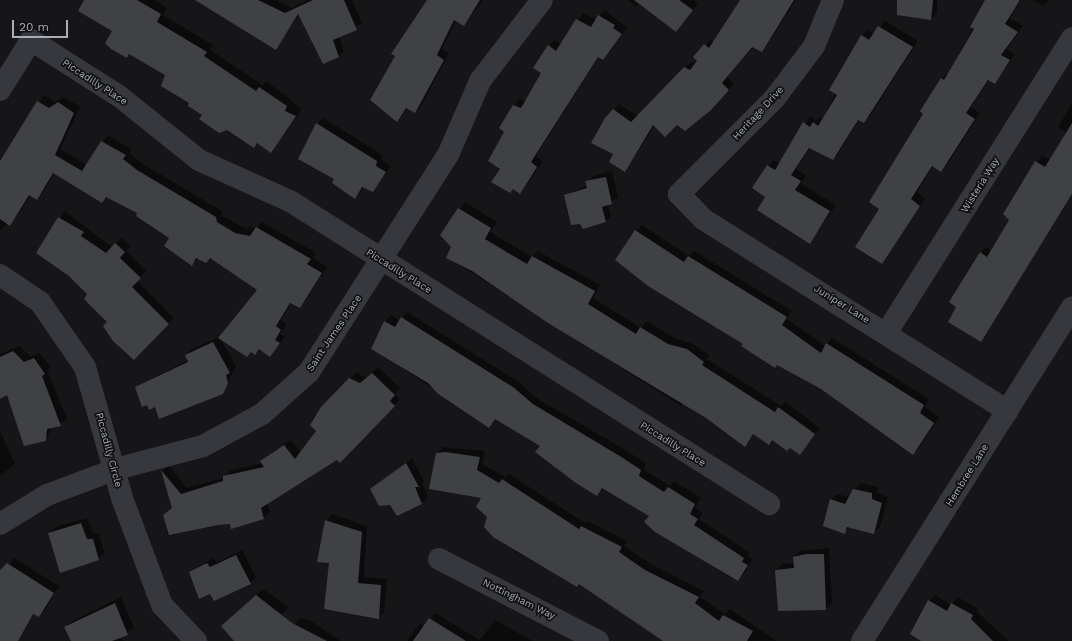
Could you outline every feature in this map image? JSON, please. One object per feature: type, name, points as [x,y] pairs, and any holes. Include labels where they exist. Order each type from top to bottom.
[{"type":"street","name":"Saint James Place","points":[[0,524],[47,495],[116,469],[202,446],[262,414],[309,372],[448,155],[480,81],[542,0]]},
{"type":"street","name":"Heritage Drive","points":[[679,194],[775,98],[814,46],[833,0]]},
{"type":"street","name":"Wisteria Way","points":[[887,332],[1072,38]]},
{"type":"street","name":"Piccadilly Place","points":[[0,90],[30,40],[119,96],[199,160],[290,201],[769,504]]},
{"type":"street","name":"Juniper Lane","points":[[679,194],[703,219],[887,332],[1008,411]]},
{"type":"street","name":"Piccadilly Circle","points":[[0,275],[40,302],[85,366],[116,469],[122,498],[162,605],[196,641]]},
{"type":"street","name":"Hembree Lane","points":[[862,641],[1072,308]]},
{"type":"street","name":"Nottingham Way","points":[[439,559],[598,641]]},
{"type":"building","points":[[84,0],[137,0],[161,14],[157,22],[207,52],[204,56],[256,91],[259,87],[287,106],[285,111],[296,116],[271,153],[257,143],[254,148],[227,130],[219,133],[199,119],[202,115],[188,106],[189,103],[161,86],[165,75],[129,54],[127,58],[111,49],[105,43],[112,31],[78,11]]},
{"type":"building","points":[[195,0],[258,0],[285,13],[313,0],[344,0],[357,30],[333,40],[339,57],[323,64],[298,14],[276,50]]},
{"type":"building","points":[[427,0],[480,0],[464,26],[454,20],[437,55],[444,60],[415,113],[406,108],[397,122],[370,100],[395,56],[391,54]]},
{"type":"building","points":[[634,0],[679,0],[693,10],[676,32]]},
{"type":"building","points":[[740,0],[794,0],[762,52],[752,47],[722,83],[729,90],[711,110],[685,131],[677,125],[665,137],[653,125],[625,172],[609,162],[613,154],[591,143],[605,118],[613,109],[631,122],[684,67],[690,70],[697,61],[693,57],[704,44],[709,48]]},
{"type":"building","points":[[897,0],[933,0],[931,20],[897,15]]},
{"type":"building","points":[[985,0],[1020,0],[1005,24],[1018,32],[1001,55],[1010,60],[995,84],[988,80],[966,113],[975,119],[941,172],[932,166],[911,199],[920,206],[882,264],[855,247],[879,209],[869,202],[923,114],[920,111],[941,78],[944,80],[974,29],[970,27]]},
{"type":"building","points":[[598,15],[615,25],[613,28],[622,34],[603,60],[598,57],[531,162],[537,167],[520,194],[513,189],[510,193],[491,182],[500,169],[488,161],[504,132],[499,128],[513,105],[521,108],[541,73],[533,68],[548,45],[556,51],[576,19],[591,27]]},
{"type":"building","points":[[878,26],[913,47],[864,123],[858,120],[833,160],[809,148],[791,175],[801,181],[795,190],[830,211],[810,244],[757,210],[765,197],[752,188],[767,165],[775,170],[803,122],[810,127],[813,122],[818,126],[837,95],[829,90],[861,35],[869,40]]},
{"type":"building","points":[[37,101],[49,108],[58,102],[74,113],[55,155],[82,171],[101,141],[126,155],[123,159],[137,170],[216,217],[217,222],[235,233],[250,236],[256,227],[311,259],[307,264],[322,273],[300,308],[290,303],[276,326],[281,330],[275,340],[280,343],[270,357],[259,349],[255,355],[251,352],[247,357],[218,338],[257,290],[210,258],[206,263],[196,258],[192,266],[164,246],[169,238],[136,216],[137,213],[106,197],[102,203],[53,173],[37,200],[29,195],[10,226],[0,219],[0,161]]},
{"type":"building","points":[[316,123],[377,161],[376,166],[386,172],[373,192],[362,187],[355,199],[332,183],[334,179],[298,159]]},
{"type":"building","points":[[1072,123],[1072,194],[981,342],[948,322],[956,307],[949,302],[980,252],[987,257],[1009,220],[1003,214],[1035,161],[1045,167]]},
{"type":"building","points":[[606,177],[612,204],[602,207],[606,222],[583,229],[580,224],[571,225],[564,195],[587,188],[585,181]]},
{"type":"building","points":[[458,208],[491,228],[485,239],[527,264],[532,256],[595,291],[588,304],[636,334],[640,327],[668,344],[687,349],[704,362],[702,365],[775,412],[778,407],[815,434],[800,455],[790,448],[787,451],[772,440],[769,445],[753,434],[745,447],[706,418],[548,323],[472,271],[446,258],[451,247],[440,235]]},
{"type":"building","points":[[58,217],[84,232],[81,236],[106,253],[115,243],[125,252],[120,258],[141,278],[132,287],[169,324],[134,360],[113,341],[103,326],[107,322],[84,299],[87,294],[69,276],[36,253]]},
{"type":"building","points":[[635,230],[684,262],[688,256],[787,317],[782,325],[821,353],[826,343],[924,405],[920,413],[934,423],[913,455],[821,389],[777,365],[775,368],[741,346],[743,344],[648,286],[615,260]]},
{"type":"building","points":[[401,317],[513,387],[533,404],[623,458],[641,470],[639,476],[664,492],[668,487],[695,504],[690,514],[698,519],[694,525],[744,558],[742,562],[748,565],[738,581],[655,532],[644,522],[649,516],[602,488],[597,496],[576,483],[535,452],[540,446],[495,419],[489,428],[437,393],[428,383],[371,349],[384,321],[395,327]]},
{"type":"building","points":[[213,342],[230,373],[226,375],[228,383],[223,394],[159,419],[155,407],[149,410],[147,405],[142,407],[135,387],[188,362],[185,355]]},
{"type":"building","points":[[13,351],[24,362],[34,358],[45,374],[42,376],[61,426],[47,429],[46,441],[24,446],[7,395],[0,399],[0,357]]},
{"type":"building","points":[[372,373],[395,395],[390,401],[395,406],[340,463],[337,460],[261,508],[264,519],[231,529],[230,524],[218,525],[169,535],[163,515],[172,508],[161,470],[181,494],[223,481],[223,476],[264,467],[260,461],[284,445],[295,459],[316,431],[310,425],[321,407],[349,378],[360,383]]},
{"type":"building","points":[[445,452],[480,457],[477,470],[499,483],[502,479],[579,529],[581,526],[622,547],[619,552],[645,570],[699,597],[695,603],[719,621],[723,615],[753,631],[747,641],[663,641],[579,584],[577,587],[493,537],[484,527],[487,517],[476,507],[481,498],[429,489],[436,453]]},
{"type":"building","points":[[406,463],[419,487],[415,487],[422,504],[397,516],[390,505],[379,506],[370,489]]},
{"type":"building","points":[[853,489],[872,493],[872,499],[882,503],[874,534],[847,527],[845,534],[823,526],[830,499],[845,504]]},
{"type":"building","points":[[325,520],[362,532],[358,583],[381,585],[379,619],[324,609],[329,563],[317,562]]},
{"type":"building","points":[[81,523],[87,539],[93,539],[99,560],[60,573],[48,533]]},
{"type":"building","points":[[806,554],[824,554],[826,610],[778,611],[775,570],[794,568],[793,557]]},
{"type":"building","points":[[236,555],[251,584],[214,601],[210,594],[199,599],[189,572],[207,563],[210,567]]},
{"type":"building","points":[[7,563],[54,593],[39,617],[33,614],[18,641],[0,641],[0,570]]},
{"type":"building","points":[[256,595],[292,623],[327,641],[234,641],[221,626]]},
{"type":"building","points":[[928,600],[947,611],[951,603],[973,615],[971,619],[993,641],[921,641],[910,634]]},
{"type":"building","points":[[115,603],[128,635],[112,641],[71,641],[64,627]]},
{"type":"building","points":[[429,618],[466,641],[413,641]]}]
